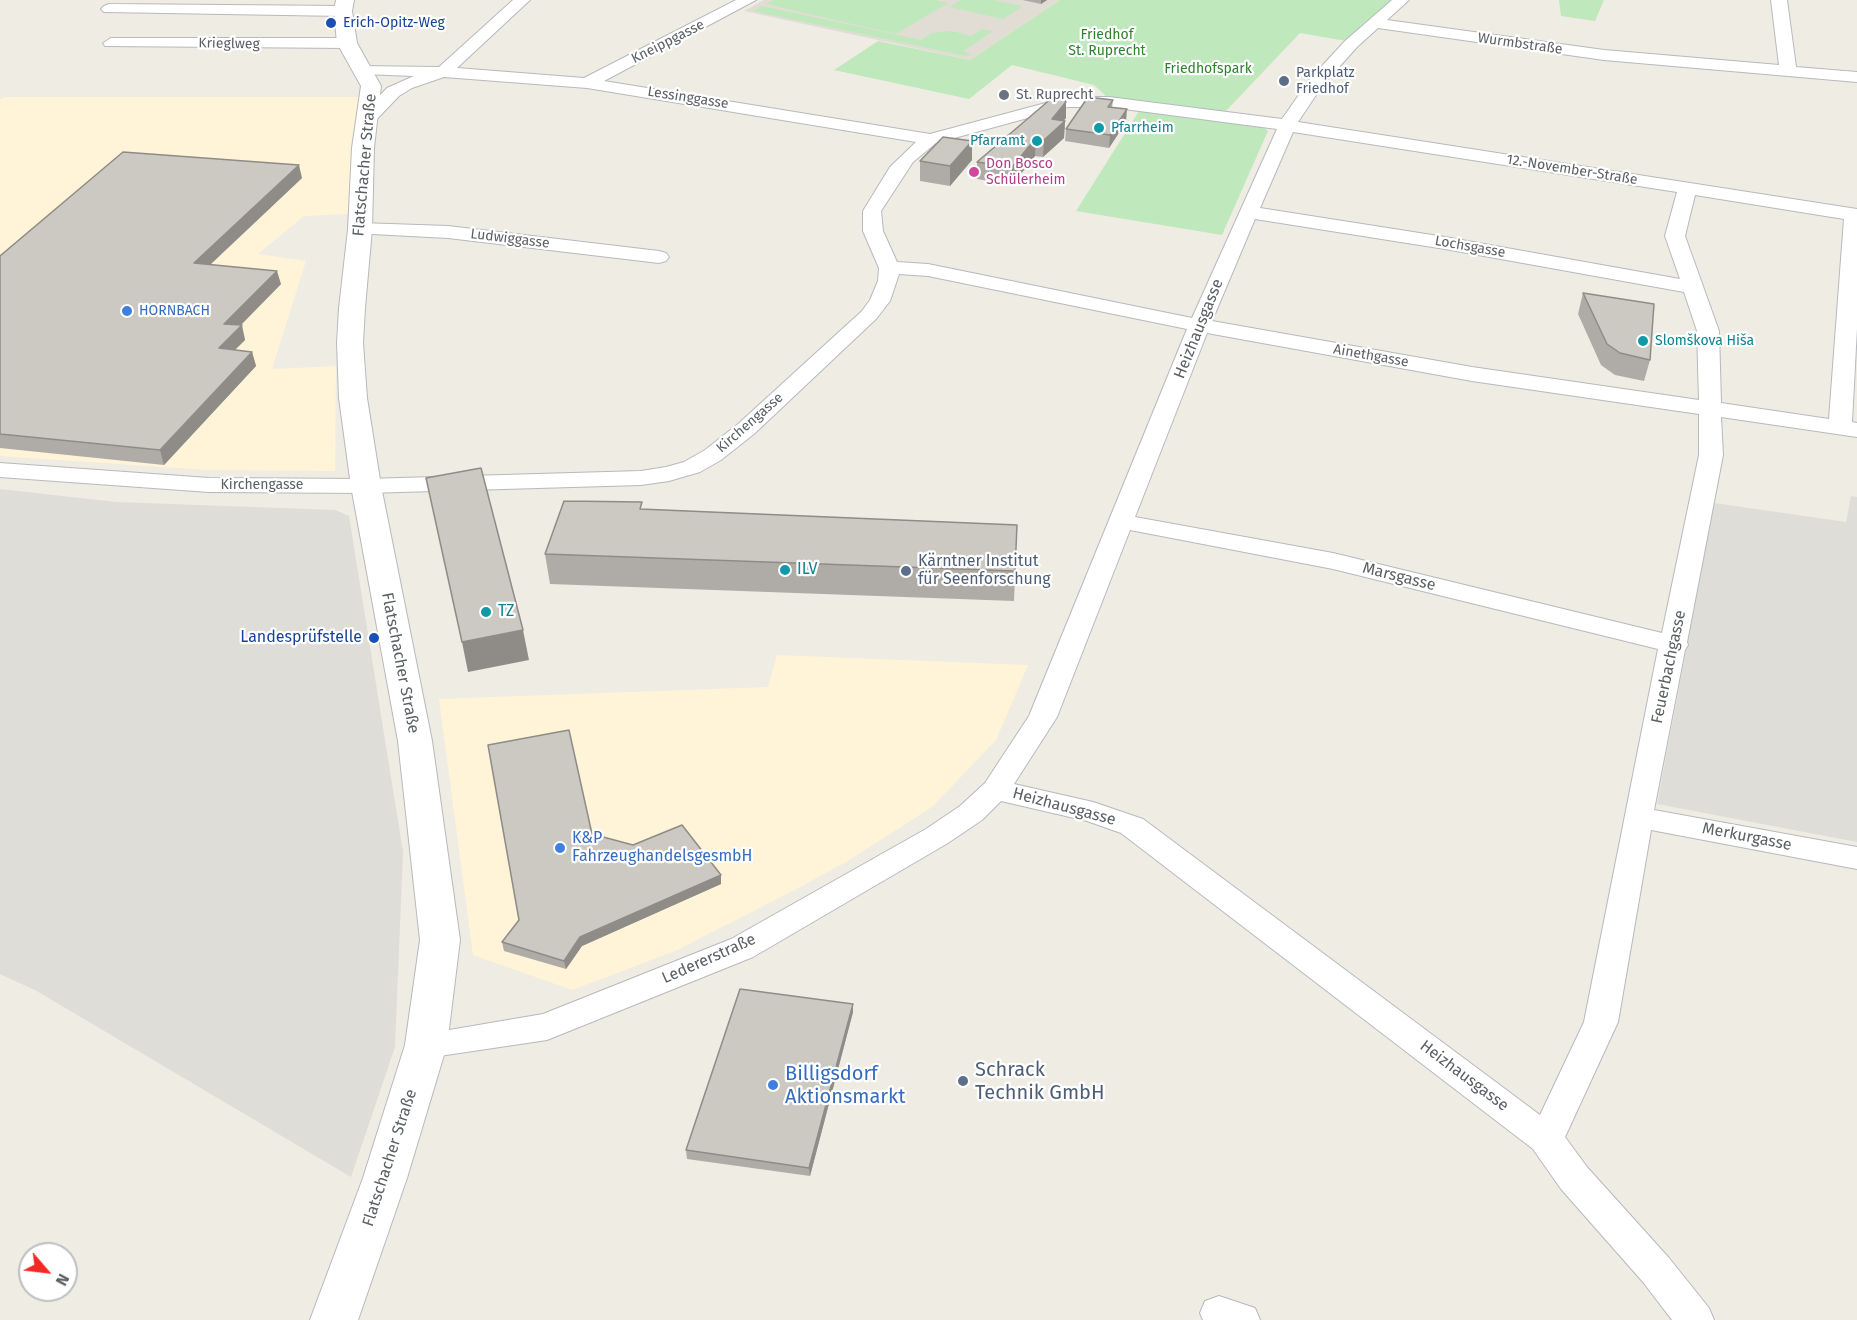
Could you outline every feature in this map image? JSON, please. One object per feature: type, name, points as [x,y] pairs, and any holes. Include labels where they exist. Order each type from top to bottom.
[{"type":"street","points":[[443,72],[522,0]]},
{"type":"street","name":"Kneippgasse","points":[[587,83],[748,0]]},
{"type":"street","points":[[1779,0],[1788,70]]},
{"type":"street","points":[[109,9],[344,6]]},
{"type":"street","name":"Flatschacher Straße","points":[[334,1320],[385,1178],[426,1045],[440,940],[415,741],[366,486],[353,398],[350,343],[360,229],[363,148],[369,117],[371,86],[347,43],[344,6]]},
{"type":"street","name":"Wurmbstraße","points":[[1388,11],[1582,52],[1857,77]]},
{"type":"street","name":"Heizhausgasse","points":[[1388,11],[1351,44],[1316,83],[1287,125],[1204,314],[1202,326],[1120,521],[1043,717],[995,790],[1093,812],[1132,826],[1546,1139],[1574,1178],[1656,1270],[1695,1320]]},
{"type":"street","name":"Krieglweg","points":[[111,43],[347,43]]},
{"type":"street","name":"Lessinggasse","points":[[363,69],[443,72],[587,83],[930,139]]},
{"type":"street","name":"Lessinggasse","points":[[369,117],[393,92],[406,84],[443,72]]},
{"type":"street","points":[[889,268],[873,231],[872,211],[896,171],[930,139],[1068,102],[1109,102],[1287,125]]},
{"type":"street","name":"12.-November-Straße","points":[[1287,125],[1856,215]]},
{"type":"street","name":"Feuerbachgasse","points":[[1546,1139],[1601,1022],[1638,817],[1675,645],[1711,455],[1708,331],[1675,236],[1687,189]]},
{"type":"street","name":"Lochsgasse","points":[[1248,212],[1445,243],[1692,287]]},
{"type":"street","points":[[1848,429],[1856,215]]},
{"type":"street","name":"Ludwiggasse","points":[[360,229],[448,232],[659,257]]},
{"type":"street","name":"Ainethgasse","points":[[889,268],[928,270],[1202,326],[1486,376],[1848,429]]},
{"type":"street","name":"Kirchengasse","points":[[0,470],[208,484],[366,486],[641,478],[669,474],[692,467],[713,455],[746,429],[869,315],[880,301],[888,281],[889,268]]},
{"type":"street","name":"Marsgasse","points":[[1120,521],[1333,561],[1675,645]]},
{"type":"street","name":"Ledererstraße","points":[[426,1045],[547,1027],[742,948],[937,836],[971,813],[995,790]]},
{"type":"street","name":"Merkurgasse","points":[[1638,817],[1857,858]]},
{"type":"shaded area","points":[[764,0],[1060,0],[970,60],[744,11]]},
{"type":"shaded area","points":[[4,97],[359,97],[349,214],[304,216],[258,254],[306,261],[272,369],[336,366],[335,471],[207,470],[0,456],[0,100]]},
{"type":"shaded area","points":[[0,489],[116,502],[335,510],[349,516],[403,852],[395,1047],[351,1177],[35,990],[0,974]]},
{"type":"shaded area","points":[[1851,496],[1857,497],[1857,842],[1657,804],[1714,503],[1846,522]]},
{"type":"shaded area","points":[[777,655],[1028,665],[996,740],[932,807],[846,862],[791,892],[675,951],[572,990],[473,955],[439,699],[768,687]]},
{"type":"green space","points":[[774,0],[935,0],[948,3],[896,34],[766,4]]},
{"type":"green space","points":[[961,0],[993,0],[1023,6],[1003,19],[949,7]]},
{"type":"green space","points":[[1060,0],[1393,0],[1346,41],[1300,33],[1224,113],[1108,98],[1094,85],[1012,65],[969,99],[834,70],[878,41],[970,60]]},
{"type":"green space","points":[[1559,0],[1604,0],[1595,21],[1561,16]]},
{"type":"green space","points":[[762,6],[921,40],[932,33],[952,31],[971,36],[982,29],[993,31],[963,51],[971,54],[966,56],[753,11]]},
{"type":"green space","points":[[1139,111],[1263,127],[1268,131],[1222,235],[1076,211]]},
{"type":"building","points":[[1060,95],[1066,102],[1052,119],[1065,121],[1044,140],[1036,138],[1012,167],[977,162],[1053,97]]},
{"type":"building","points":[[1088,97],[1113,100],[1108,107],[1127,109],[1110,135],[1066,129]]},
{"type":"building","points":[[943,137],[972,141],[950,166],[920,161]]},
{"type":"building","name":"HORNBACH","points":[[123,152],[299,165],[194,263],[277,271],[224,324],[242,325],[219,348],[252,352],[160,450],[0,434],[0,256]]},
{"type":"building","points":[[1583,293],[1654,304],[1650,360],[1620,353],[1607,344]]},
{"type":"building","name":"TZ","points":[[481,468],[523,630],[462,642],[426,478]]},
{"type":"building","points":[[564,501],[642,502],[640,509],[1017,525],[1015,571],[545,554]]},
{"type":"building","name":"K&P FahrzeughandelsgesmbH","points":[[569,730],[592,834],[633,845],[682,825],[721,875],[580,937],[564,961],[502,942],[519,920],[488,745]]},
{"type":"building","name":"Billigsdorf Aktionsmarkt","points":[[740,989],[853,1004],[809,1168],[686,1150]]},
{"type":"place","name":"Erich-Opitz-Weg","points":[[331,23]]},
{"type":"place","name":"Parkplatz Friedhof","points":[[1284,81]]},
{"type":"place","name":"St. Ruprecht","points":[[1004,95]]},
{"type":"place","name":"Pfarrheim","points":[[1099,128]]},
{"type":"place","name":"Pfarramt","points":[[1037,141]]},
{"type":"place","name":"Don Bosco Schülerheim","points":[[974,172]]},
{"type":"place","name":"HORNBACH","points":[[127,311]]},
{"type":"place","name":"Slomškova Hiša","points":[[1643,341]]},
{"type":"place","name":"ILV","points":[[785,570]]},
{"type":"place","name":"Kärntner Institut für Seenforschung","points":[[906,571]]},
{"type":"place","name":"TZ","points":[[486,612]]},
{"type":"place","name":"Landesprüfstelle","points":[[374,638]]},
{"type":"place","name":"K&P FahrzeughandelsgesmbH","points":[[560,848]]},
{"type":"place","name":"Schrack Technik GmbH","points":[[963,1081]]},
{"type":"place","name":"Billigsdorf Aktionsmarkt","points":[[773,1085]]},
{"type":"park label","name":"Friedhof St. Ruprecht","points":[[1107,44]]},
{"type":"park label","name":"Friedhofspark","points":[[1208,69]]}]
